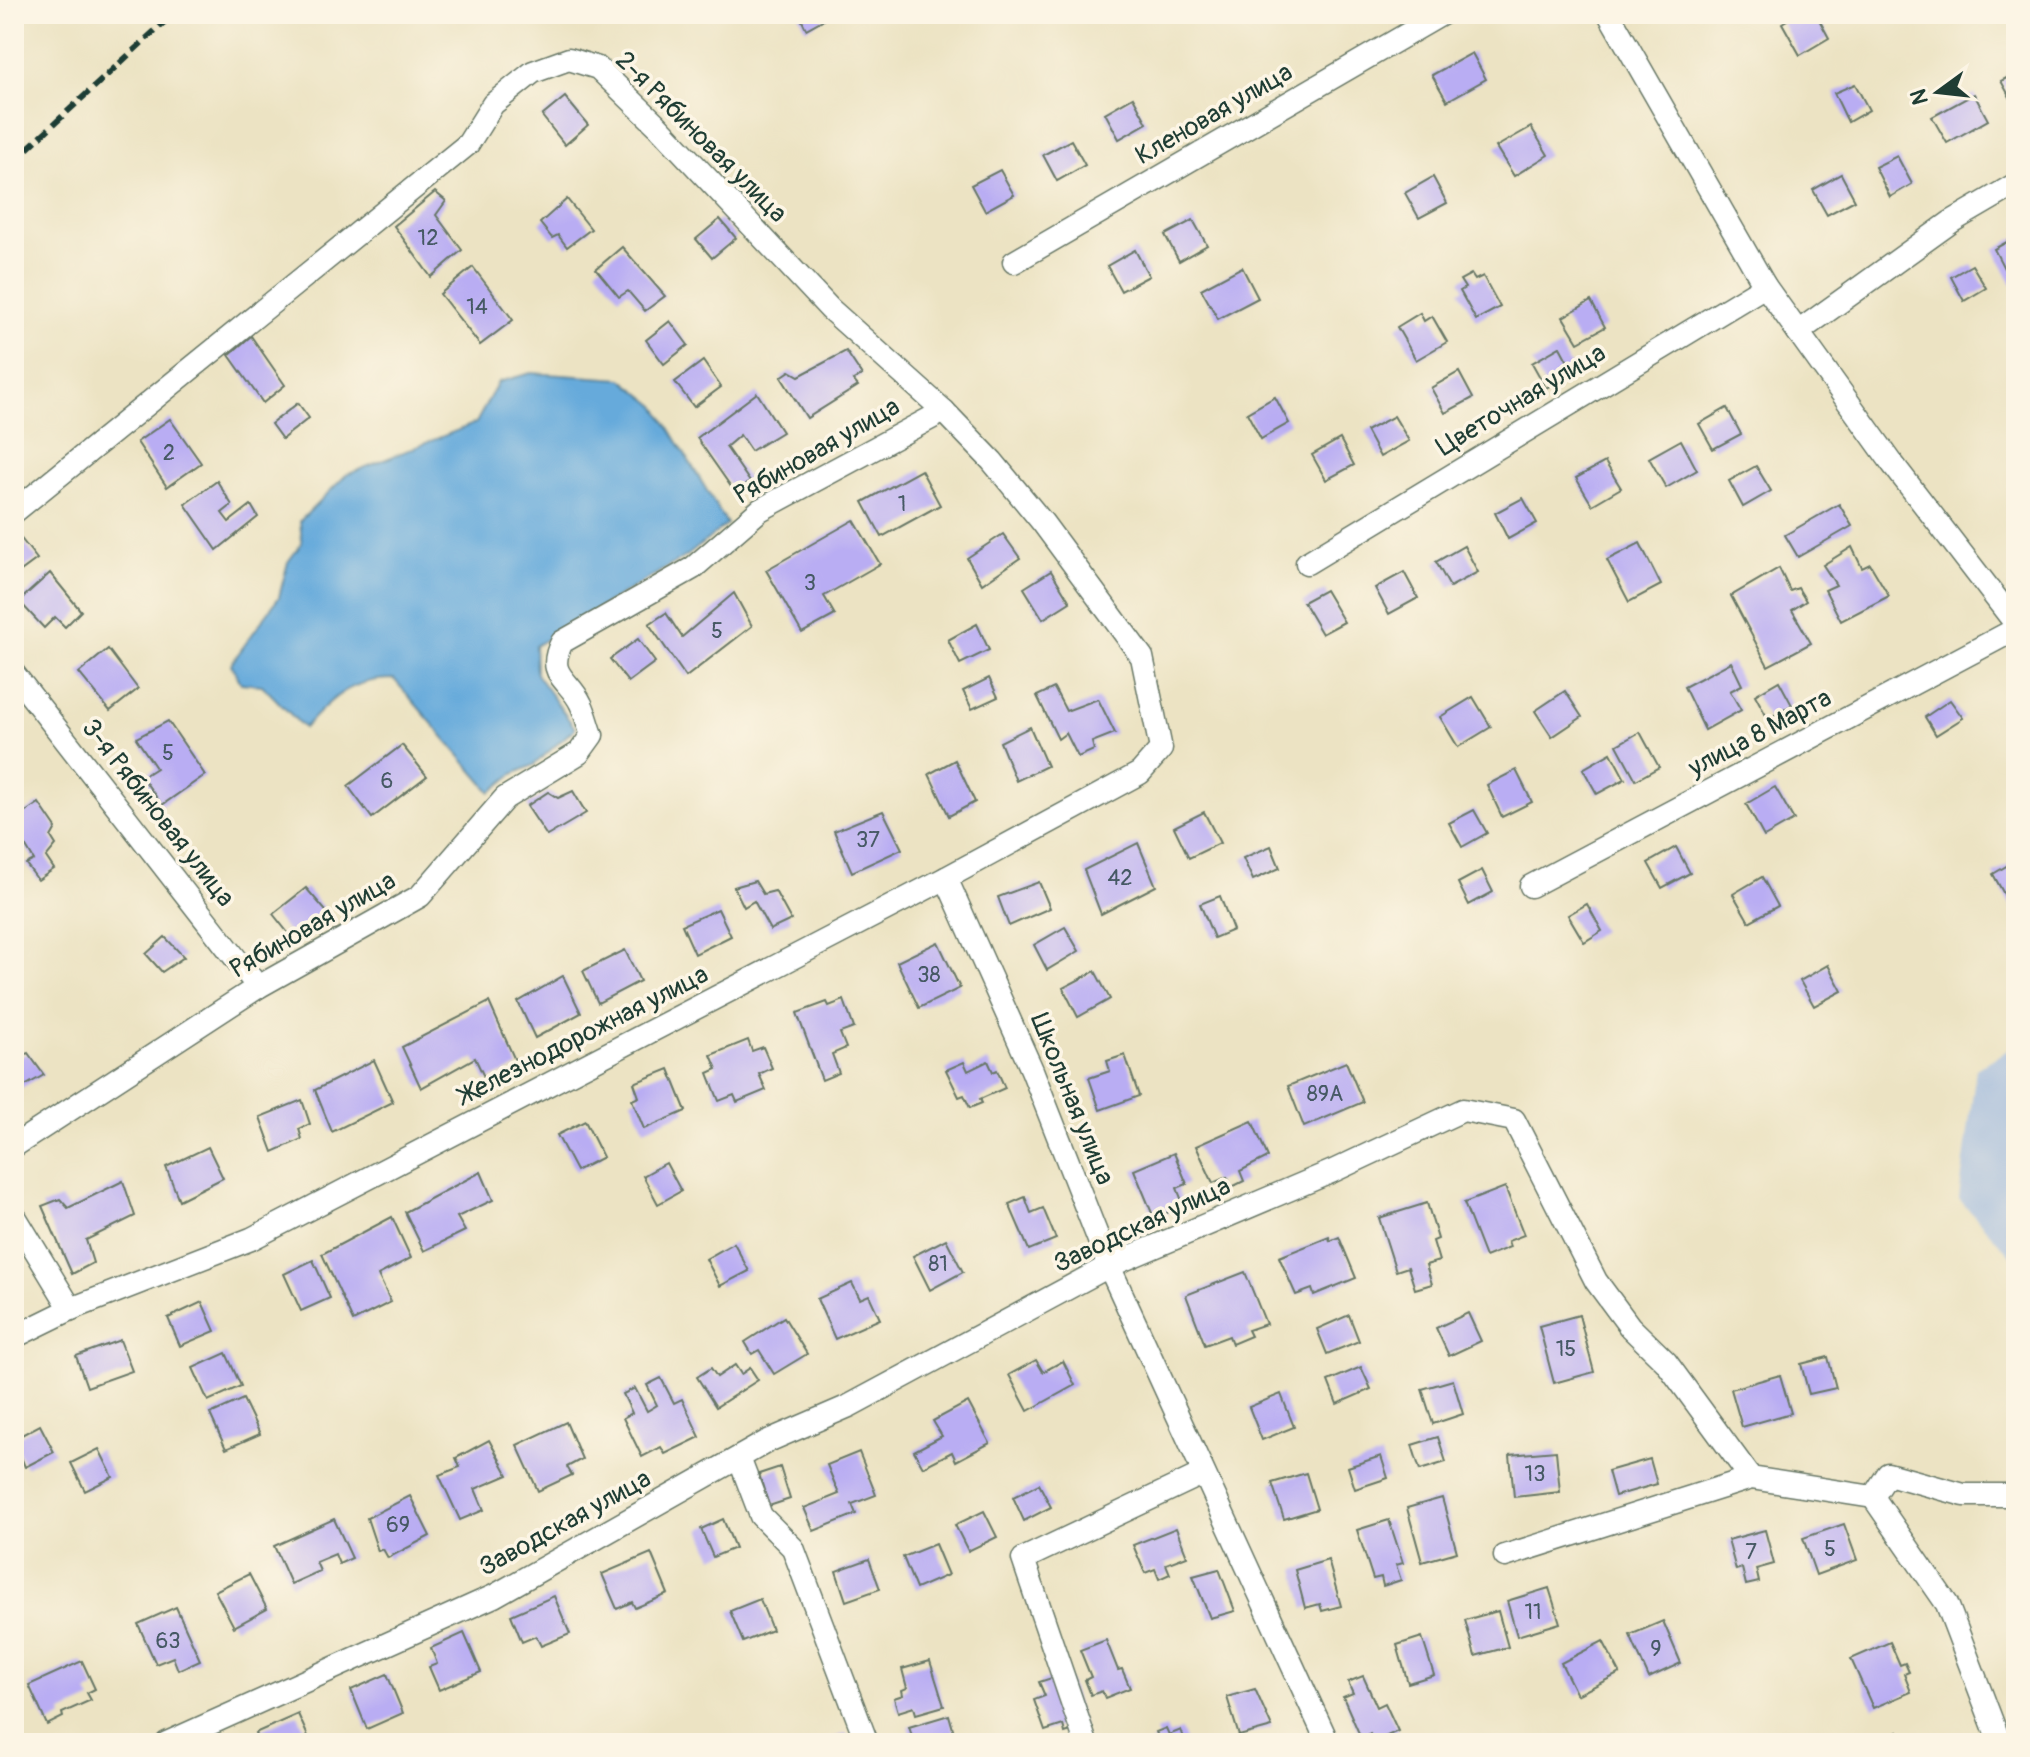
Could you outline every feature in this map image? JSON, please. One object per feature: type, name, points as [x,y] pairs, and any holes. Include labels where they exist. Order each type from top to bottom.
[{"type":"street","name":"Кленовая улица","points":[[1014,262],[1442,14]]},
{"type":"street","points":[[1609,14],[1765,286],[1892,463],[2016,626]]},
{"type":"street","name":"2-я Рябиновая улица","points":[[14,512],[468,144],[493,104],[533,72],[569,59],[598,68],[657,125],[830,309],[944,411],[992,461],[1043,523],[1142,657],[1161,749]]},
{"type":"street","points":[[1798,332],[1951,222],[2016,184]]},
{"type":"street","name":"Цветочная улица","points":[[1307,563],[1765,286]]},
{"type":"street","name":"Рябиновая улица","points":[[14,1146],[258,987],[420,896],[505,798],[579,753],[592,735],[580,702],[557,673],[555,656],[562,642],[693,568],[760,510],[944,411]]},
{"type":"street","name":"улица 8 Марта","points":[[1531,886],[2016,626]]},
{"type":"street","name":"3-я Рябиновая улица","points":[[14,674],[258,987]]},
{"type":"street","name":"Железнодорожная улица","points":[[14,1337],[71,1309],[251,1239],[946,878],[1140,773],[1161,749]]},
{"type":"street","name":"Школьная улица","points":[[946,878],[1032,1070],[1109,1266],[1328,1743]]},
{"type":"street","name":"Заводская улица","points":[[167,1743],[494,1596],[768,1441],[849,1406],[1109,1266],[1333,1171],[1463,1110],[1514,1120],[1596,1281],[1630,1327],[1666,1362],[1751,1478]]},
{"type":"street","points":[[14,1215],[71,1309]]},
{"type":"street","points":[[739,1458],[761,1516],[793,1548],[867,1743]]},
{"type":"street","points":[[1086,1743],[1023,1559],[1202,1474]]},
{"type":"street","points":[[1873,1497],[1888,1474],[1964,1495],[2016,1495]]},
{"type":"street","points":[[1505,1556],[1751,1478],[1873,1497],[1947,1604],[2000,1743]]},
{"type":"shaded area","points":[[2016,1045],[2014,1259],[1959,1199],[1976,1069]]},
{"type":"water","points":[[531,373],[622,379],[656,406],[727,524],[688,555],[535,646],[536,674],[575,728],[534,765],[513,774],[491,792],[394,679],[354,686],[333,699],[304,728],[262,685],[241,683],[231,664],[279,597],[288,562],[302,543],[300,521],[346,475],[476,423],[498,382]]},
{"type":"building","points":[[799,14],[833,14],[806,29]]},
{"type":"building","points":[[1797,14],[1816,14],[1829,38],[1800,55],[1782,23]]},
{"type":"building","points":[[1472,53],[1486,79],[1447,101],[1432,75]]},
{"type":"building","points":[[2016,73],[2016,108],[2001,81]]},
{"type":"building","points":[[1855,84],[1869,110],[1848,122],[1834,93]]},
{"type":"building","points":[[1974,94],[1988,120],[1947,143],[1932,117]]},
{"type":"building","points":[[565,97],[588,125],[565,145],[542,116]]},
{"type":"building","points":[[1133,97],[1147,123],[1119,139],[1105,113]]},
{"type":"building","points":[[1531,127],[1548,155],[1514,176],[1496,147]]},
{"type":"building","points":[[1071,140],[1085,165],[1057,181],[1043,155]]},
{"type":"building","points":[[1897,156],[1912,184],[1890,197],[1875,167]]},
{"type":"building","points":[[1000,170],[1014,195],[985,211],[971,185]]},
{"type":"building","points":[[1841,174],[1855,200],[1827,215],[1813,190]]},
{"type":"building","points":[[1433,177],[1447,203],[1419,218],[1405,193]]},
{"type":"building","points":[[435,192],[446,201],[436,215],[462,250],[431,277],[394,226]]},
{"type":"building","points":[[567,199],[591,229],[567,247],[558,235],[552,238],[540,223]]},
{"type":"building","points":[[720,219],[736,238],[712,258],[696,239]]},
{"type":"building","points":[[1193,220],[1207,245],[1179,261],[1165,235]]},
{"type":"building","points":[[2016,237],[2016,282],[2012,284],[1994,249]]},
{"type":"building","points":[[622,247],[665,296],[645,311],[628,291],[619,297],[596,269]]},
{"type":"building","points":[[1135,250],[1149,276],[1121,291],[1107,266]]},
{"type":"building","points":[[1972,265],[1986,288],[1964,301],[1951,277]]},
{"type":"building","points":[[473,267],[513,320],[480,345],[440,294]]},
{"type":"building","points":[[1242,267],[1258,298],[1218,319],[1201,289]]},
{"type":"building","points":[[1471,274],[1475,280],[1483,276],[1500,307],[1476,320],[1460,291],[1465,288],[1460,280]]},
{"type":"building","points":[[1591,301],[1605,327],[1578,342],[1563,317]]},
{"type":"building","points":[[1420,313],[1424,321],[1432,316],[1447,342],[1416,360],[1397,327]]},
{"type":"building","points":[[670,321],[688,345],[664,364],[646,340]]},
{"type":"building","points":[[251,336],[285,385],[263,403],[229,355]]},
{"type":"building","points":[[1560,347],[1574,373],[1546,388],[1532,363]]},
{"type":"building","points":[[846,351],[862,375],[853,380],[858,386],[807,418],[781,377],[790,371],[799,376]]},
{"type":"building","points":[[703,361],[721,387],[694,407],[675,382]]},
{"type":"building","points":[[1459,372],[1473,398],[1445,413],[1431,388]]},
{"type":"building","points":[[757,393],[782,432],[751,451],[740,435],[726,447],[750,482],[734,491],[697,438]]},
{"type":"building","points":[[1275,397],[1289,423],[1261,439],[1247,413]]},
{"type":"building","points":[[298,403],[309,418],[282,439],[271,424]]},
{"type":"building","points":[[1727,408],[1741,434],[1713,449],[1699,424]]},
{"type":"building","points":[[1394,416],[1409,441],[1380,457],[1366,431]]},
{"type":"building","points":[[170,419],[201,463],[167,487],[137,442]]},
{"type":"building","points":[[1340,439],[1354,465],[1326,480],[1312,455]]},
{"type":"building","points":[[1681,440],[1697,470],[1666,488],[1649,458]]},
{"type":"building","points":[[1605,462],[1621,488],[1592,505],[1576,478]]},
{"type":"building","points":[[1756,466],[1771,491],[1743,507],[1729,481]]},
{"type":"building","points":[[921,470],[940,505],[882,537],[863,502]]},
{"type":"building","points":[[217,481],[232,505],[222,513],[229,522],[251,505],[258,517],[217,550],[185,504]]},
{"type":"building","points":[[1523,498],[1537,523],[1508,539],[1495,513]]},
{"type":"building","points":[[1839,504],[1852,526],[1798,557],[1785,535]]},
{"type":"building","points":[[854,520],[880,564],[824,596],[835,615],[802,633],[766,570]]},
{"type":"building","points":[[1003,534],[1020,558],[982,584],[967,558]]},
{"type":"building","points":[[19,536],[37,559],[14,576],[14,540]]},
{"type":"building","points":[[1640,543],[1661,585],[1629,602],[1607,560]]},
{"type":"building","points":[[1464,546],[1478,572],[1450,587],[1436,562]]},
{"type":"building","points":[[1852,547],[1862,568],[1870,564],[1889,596],[1841,621],[1825,590],[1836,585],[1823,565]]},
{"type":"building","points":[[1779,568],[1790,591],[1798,588],[1806,601],[1792,610],[1811,643],[1768,666],[1731,596]]},
{"type":"building","points":[[1051,571],[1070,602],[1043,619],[1024,588]]},
{"type":"building","points":[[1404,572],[1418,598],[1389,614],[1375,588]]},
{"type":"building","points":[[50,573],[81,611],[65,627],[55,617],[44,628],[19,601]]},
{"type":"building","points":[[1325,590],[1344,622],[1322,634],[1303,602]]},
{"type":"building","points":[[734,593],[752,626],[686,677],[649,624],[666,613],[682,637]]},
{"type":"building","points":[[977,624],[989,650],[960,664],[948,640]]},
{"type":"building","points":[[638,639],[655,662],[628,682],[610,659]]},
{"type":"building","points":[[108,649],[138,689],[110,711],[79,673]]},
{"type":"building","points":[[1731,662],[1742,685],[1730,691],[1741,710],[1705,730],[1684,687]]},
{"type":"building","points":[[989,678],[998,697],[972,709],[963,691]]},
{"type":"building","points":[[1779,681],[1792,705],[1768,719],[1755,695]]},
{"type":"building","points":[[1054,688],[1066,711],[1098,699],[1115,733],[1092,742],[1094,750],[1078,757],[1066,733],[1058,739],[1037,696]]},
{"type":"building","points":[[1565,691],[1582,717],[1552,737],[1535,711]]},
{"type":"building","points":[[1473,697],[1491,727],[1458,747],[1440,717]]},
{"type":"building","points":[[1950,700],[1963,718],[1936,735],[1925,717]]},
{"type":"building","points":[[168,721],[205,775],[162,805],[142,777],[156,768],[136,738]]},
{"type":"building","points":[[1030,727],[1047,766],[1016,781],[1000,742]]},
{"type":"building","points":[[1640,732],[1659,767],[1636,780],[1617,745]]},
{"type":"building","points":[[402,745],[427,776],[372,818],[348,786]]},
{"type":"building","points":[[1611,753],[1625,779],[1597,794],[1583,769]]},
{"type":"building","points":[[955,760],[975,802],[949,816],[929,774]]},
{"type":"building","points":[[1516,770],[1532,802],[1502,817],[1487,785]]},
{"type":"building","points":[[1775,787],[1794,820],[1764,837],[1746,804]]},
{"type":"building","points":[[573,791],[586,813],[547,836],[527,806],[548,792],[558,798]]},
{"type":"building","points":[[39,803],[56,828],[51,837],[56,845],[46,857],[54,869],[38,880],[26,864],[34,860],[14,827],[14,820]]},
{"type":"building","points":[[1474,810],[1487,833],[1462,847],[1449,823]]},
{"type":"building","points":[[883,811],[902,849],[852,872],[834,831]]},
{"type":"building","points":[[1204,812],[1220,843],[1189,858],[1174,827]]},
{"type":"building","points":[[1138,843],[1156,886],[1101,914],[1084,870]]},
{"type":"building","points":[[1271,846],[1280,868],[1253,880],[1243,858]]},
{"type":"building","points":[[1676,847],[1690,873],[1662,888],[1648,863]]},
{"type":"building","points":[[2016,863],[2016,916],[1993,874]]},
{"type":"building","points":[[1482,870],[1493,892],[1469,905],[1458,883]]},
{"type":"building","points":[[1762,877],[1778,906],[1749,922],[1733,894]]},
{"type":"building","points":[[755,881],[763,894],[775,891],[791,920],[770,930],[754,901],[744,907],[734,887]]},
{"type":"building","points":[[1039,882],[1050,908],[1009,926],[998,897]]},
{"type":"building","points":[[306,888],[332,918],[297,944],[273,914]]},
{"type":"building","points":[[1220,896],[1233,930],[1214,938],[1200,904]]},
{"type":"building","points":[[1587,904],[1602,931],[1584,942],[1568,915]]},
{"type":"building","points":[[718,909],[731,936],[695,954],[682,925]]},
{"type":"building","points":[[1065,927],[1079,951],[1047,970],[1034,945]]},
{"type":"building","points":[[165,937],[184,957],[162,972],[146,954]]},
{"type":"building","points":[[938,942],[960,988],[919,1008],[897,962]]},
{"type":"building","points":[[625,950],[640,981],[598,1003],[583,971]]},
{"type":"building","points":[[1828,965],[1842,991],[1814,1006],[1800,981]]},
{"type":"building","points":[[1095,971],[1110,999],[1078,1017],[1063,988]]},
{"type":"building","points":[[563,976],[581,1013],[535,1038],[518,1002]]},
{"type":"building","points":[[844,1000],[854,1028],[840,1033],[846,1048],[832,1054],[839,1073],[822,1080],[797,1013],[827,1002],[829,1006]]},
{"type":"building","points":[[489,1002],[518,1067],[486,1081],[475,1058],[421,1088],[402,1047]]},
{"type":"building","points":[[748,1040],[752,1051],[763,1047],[772,1068],[759,1074],[766,1090],[737,1102],[734,1095],[719,1101],[708,1073],[717,1069],[711,1055]]},
{"type":"building","points":[[28,1053],[44,1075],[14,1092],[14,1060]]},
{"type":"building","points":[[1125,1055],[1139,1096],[1100,1110],[1089,1078],[1110,1071],[1107,1061]]},
{"type":"building","points":[[374,1060],[393,1102],[332,1132],[315,1090]]},
{"type":"building","points":[[988,1061],[993,1072],[997,1070],[1005,1088],[980,1099],[982,1103],[970,1108],[964,1095],[959,1097],[946,1070],[964,1062],[968,1071]]},
{"type":"building","points":[[1346,1062],[1363,1102],[1304,1127],[1288,1086]]},
{"type":"building","points":[[669,1069],[686,1111],[644,1129],[632,1100],[639,1097],[634,1083]]},
{"type":"building","points":[[302,1100],[310,1124],[299,1129],[302,1139],[273,1152],[260,1117]]},
{"type":"building","points":[[585,1121],[603,1157],[576,1171],[557,1135]]},
{"type":"building","points":[[1252,1121],[1268,1157],[1240,1171],[1244,1181],[1232,1187],[1227,1177],[1213,1183],[1196,1146]]},
{"type":"building","points":[[208,1147],[223,1178],[179,1200],[166,1167]]},
{"type":"building","points":[[1174,1153],[1187,1184],[1177,1188],[1184,1206],[1154,1218],[1134,1170]]},
{"type":"building","points":[[666,1163],[681,1191],[658,1204],[643,1176]]},
{"type":"building","points":[[481,1172],[493,1200],[457,1217],[465,1231],[424,1251],[405,1212]]},
{"type":"building","points":[[123,1181],[135,1216],[86,1240],[93,1263],[72,1274],[42,1206],[60,1199],[68,1208]]},
{"type":"building","points":[[1505,1187],[1524,1235],[1508,1241],[1510,1247],[1485,1257],[1464,1203]]},
{"type":"building","points":[[1025,1197],[1031,1213],[1043,1208],[1056,1239],[1029,1250],[1009,1204]]},
{"type":"building","points":[[1427,1203],[1438,1239],[1433,1241],[1439,1261],[1426,1265],[1432,1284],[1415,1289],[1408,1267],[1396,1271],[1379,1218]]},
{"type":"building","points":[[392,1217],[411,1258],[378,1275],[391,1302],[353,1321],[322,1254]]},
{"type":"building","points":[[1329,1237],[1330,1241],[1339,1237],[1356,1278],[1314,1295],[1312,1289],[1296,1295],[1279,1257]]},
{"type":"building","points":[[946,1239],[963,1272],[930,1290],[913,1256]]},
{"type":"building","points":[[734,1243],[749,1271],[720,1286],[706,1259]]},
{"type":"building","points":[[313,1260],[330,1298],[301,1311],[284,1274]]},
{"type":"building","points":[[1245,1272],[1266,1324],[1248,1330],[1251,1336],[1232,1344],[1229,1336],[1205,1345],[1186,1295]]},
{"type":"building","points":[[852,1283],[860,1299],[869,1295],[880,1319],[835,1339],[817,1299]]},
{"type":"building","points":[[202,1302],[215,1331],[180,1346],[168,1318]]},
{"type":"building","points":[[1468,1313],[1481,1341],[1449,1356],[1436,1328]]},
{"type":"building","points":[[1349,1315],[1359,1341],[1327,1354],[1317,1329]]},
{"type":"building","points":[[1579,1315],[1594,1372],[1554,1383],[1539,1326]]},
{"type":"building","points":[[784,1317],[807,1354],[774,1374],[759,1350],[752,1354],[745,1342]]},
{"type":"building","points":[[120,1340],[132,1371],[87,1387],[76,1356]]},
{"type":"building","points":[[226,1353],[241,1386],[208,1401],[193,1368]]},
{"type":"building","points":[[1828,1357],[1836,1388],[1809,1394],[1801,1364]]},
{"type":"building","points":[[1036,1360],[1043,1372],[1063,1361],[1075,1385],[1028,1411],[1009,1375]]},
{"type":"building","points":[[735,1365],[741,1374],[750,1368],[758,1380],[716,1407],[697,1377],[711,1368],[717,1377]]},
{"type":"building","points":[[1361,1367],[1371,1389],[1337,1404],[1328,1381]]},
{"type":"building","points":[[1780,1375],[1791,1413],[1742,1427],[1731,1389]]},
{"type":"building","points":[[661,1378],[674,1403],[682,1399],[700,1437],[665,1454],[661,1447],[642,1457],[623,1418],[632,1413],[623,1394],[635,1388],[647,1411],[657,1405],[647,1385]]},
{"type":"building","points":[[1453,1380],[1463,1414],[1433,1424],[1422,1389]]},
{"type":"building","points":[[1281,1394],[1294,1427],[1262,1440],[1249,1407]]},
{"type":"building","points":[[243,1399],[260,1434],[226,1449],[210,1414]]},
{"type":"building","points":[[968,1402],[990,1443],[956,1461],[952,1452],[923,1467],[914,1451],[942,1436],[933,1421]]},
{"type":"building","points":[[566,1422],[582,1459],[567,1467],[572,1475],[538,1491],[517,1445]]},
{"type":"building","points":[[40,1425],[54,1452],[25,1467],[14,1439]]},
{"type":"building","points":[[1438,1437],[1446,1462],[1420,1470],[1412,1445]]},
{"type":"building","points":[[489,1440],[508,1475],[475,1489],[484,1510],[460,1520],[439,1475],[460,1467],[456,1458]]},
{"type":"building","points":[[99,1449],[113,1477],[85,1491],[71,1463]]},
{"type":"building","points":[[1556,1451],[1560,1492],[1514,1497],[1510,1455]]},
{"type":"building","points":[[859,1452],[876,1495],[852,1504],[856,1514],[814,1531],[804,1508],[839,1494],[827,1465]]},
{"type":"building","points":[[1381,1456],[1388,1478],[1355,1489],[1348,1467]]},
{"type":"building","points":[[1650,1459],[1657,1484],[1615,1496],[1608,1471]]},
{"type":"building","points":[[780,1467],[790,1499],[769,1506],[759,1474]]},
{"type":"building","points":[[1306,1473],[1317,1509],[1284,1519],[1272,1483]]},
{"type":"building","points":[[1039,1484],[1051,1507],[1024,1521],[1013,1497]]},
{"type":"building","points":[[410,1496],[430,1536],[388,1558],[383,1549],[378,1551],[367,1518]]},
{"type":"building","points":[[1442,1498],[1457,1552],[1422,1562],[1407,1508]]},
{"type":"building","points":[[984,1511],[997,1537],[968,1551],[955,1525]]},
{"type":"building","points":[[334,1519],[352,1558],[339,1564],[335,1554],[316,1562],[320,1571],[291,1584],[274,1546]]},
{"type":"building","points":[[723,1519],[735,1548],[713,1557],[701,1529]]},
{"type":"building","points":[[1389,1520],[1403,1563],[1396,1565],[1401,1580],[1383,1586],[1381,1577],[1373,1579],[1357,1530]]},
{"type":"building","points":[[1844,1524],[1857,1560],[1816,1575],[1803,1538]]},
{"type":"building","points":[[1176,1528],[1187,1556],[1166,1564],[1170,1574],[1159,1579],[1155,1569],[1145,1573],[1133,1545]]},
{"type":"building","points":[[1765,1530],[1774,1564],[1756,1569],[1759,1582],[1746,1585],[1742,1568],[1736,1570],[1728,1540]]},
{"type":"building","points":[[935,1544],[948,1575],[916,1589],[903,1557]]},
{"type":"building","points":[[651,1553],[668,1594],[635,1608],[632,1602],[617,1609],[602,1574]]},
{"type":"building","points":[[869,1559],[880,1589],[846,1601],[836,1571]]},
{"type":"building","points":[[1328,1560],[1341,1606],[1322,1611],[1320,1604],[1305,1608],[1295,1570]]},
{"type":"building","points":[[1219,1569],[1235,1611],[1210,1618],[1193,1576]]},
{"type":"building","points":[[249,1574],[267,1609],[234,1627],[215,1591]]},
{"type":"building","points":[[1549,1588],[1560,1623],[1517,1636],[1507,1601]]},
{"type":"building","points":[[554,1596],[570,1634],[541,1646],[536,1636],[522,1642],[511,1615]]},
{"type":"building","points":[[760,1599],[772,1630],[743,1642],[730,1611]]},
{"type":"building","points":[[176,1607],[200,1660],[178,1670],[173,1657],[156,1664],[138,1624]]},
{"type":"building","points":[[1498,1611],[1508,1647],[1475,1656],[1465,1620]]},
{"type":"building","points":[[1663,1621],[1681,1663],[1649,1678],[1630,1635]]},
{"type":"building","points":[[464,1633],[481,1672],[439,1690],[429,1667],[437,1664],[431,1648]]},
{"type":"building","points":[[1422,1637],[1434,1675],[1408,1683],[1397,1645]]},
{"type":"building","points":[[1106,1640],[1118,1670],[1122,1669],[1130,1688],[1105,1698],[1102,1691],[1091,1695],[1085,1680],[1091,1677],[1080,1650]]},
{"type":"building","points":[[1603,1641],[1620,1673],[1577,1695],[1561,1663]]},
{"type":"building","points":[[1890,1642],[1900,1665],[1905,1663],[1909,1672],[1904,1674],[1911,1692],[1873,1708],[1851,1659]]},
{"type":"building","points":[[82,1661],[95,1689],[87,1693],[91,1700],[62,1713],[63,1717],[47,1725],[29,1685]]},
{"type":"building","points":[[930,1661],[944,1706],[916,1714],[914,1707],[898,1712],[894,1698],[903,1695],[902,1690],[907,1688],[902,1669]]},
{"type":"building","points":[[1067,1673],[1083,1727],[1065,1733],[1063,1725],[1045,1731],[1034,1700],[1045,1696],[1039,1682]]},
{"type":"building","points":[[387,1674],[403,1713],[367,1729],[351,1690]]},
{"type":"building","points":[[1363,1676],[1377,1707],[1385,1703],[1398,1731],[1374,1742],[1370,1734],[1361,1738],[1343,1697],[1353,1693],[1348,1682]]},
{"type":"building","points":[[1255,1689],[1272,1727],[1239,1736],[1227,1697]]},
{"type":"building","points":[[298,1714],[311,1743],[259,1743],[255,1733]]},
{"type":"building","points":[[949,1715],[957,1743],[901,1743],[913,1739],[909,1727]]},
{"type":"building","points":[[1166,1728],[1169,1735],[1181,1730],[1186,1743],[1149,1743],[1159,1739],[1156,1732]]},
{"type":"building","points":[[1898,1732],[1902,1743],[1871,1743]]},
{"type":"building","points":[[846,1733],[849,1741],[869,1733],[873,1743],[821,1743]]},
{"type":"railway","points":[[14,161],[173,14]]}]
